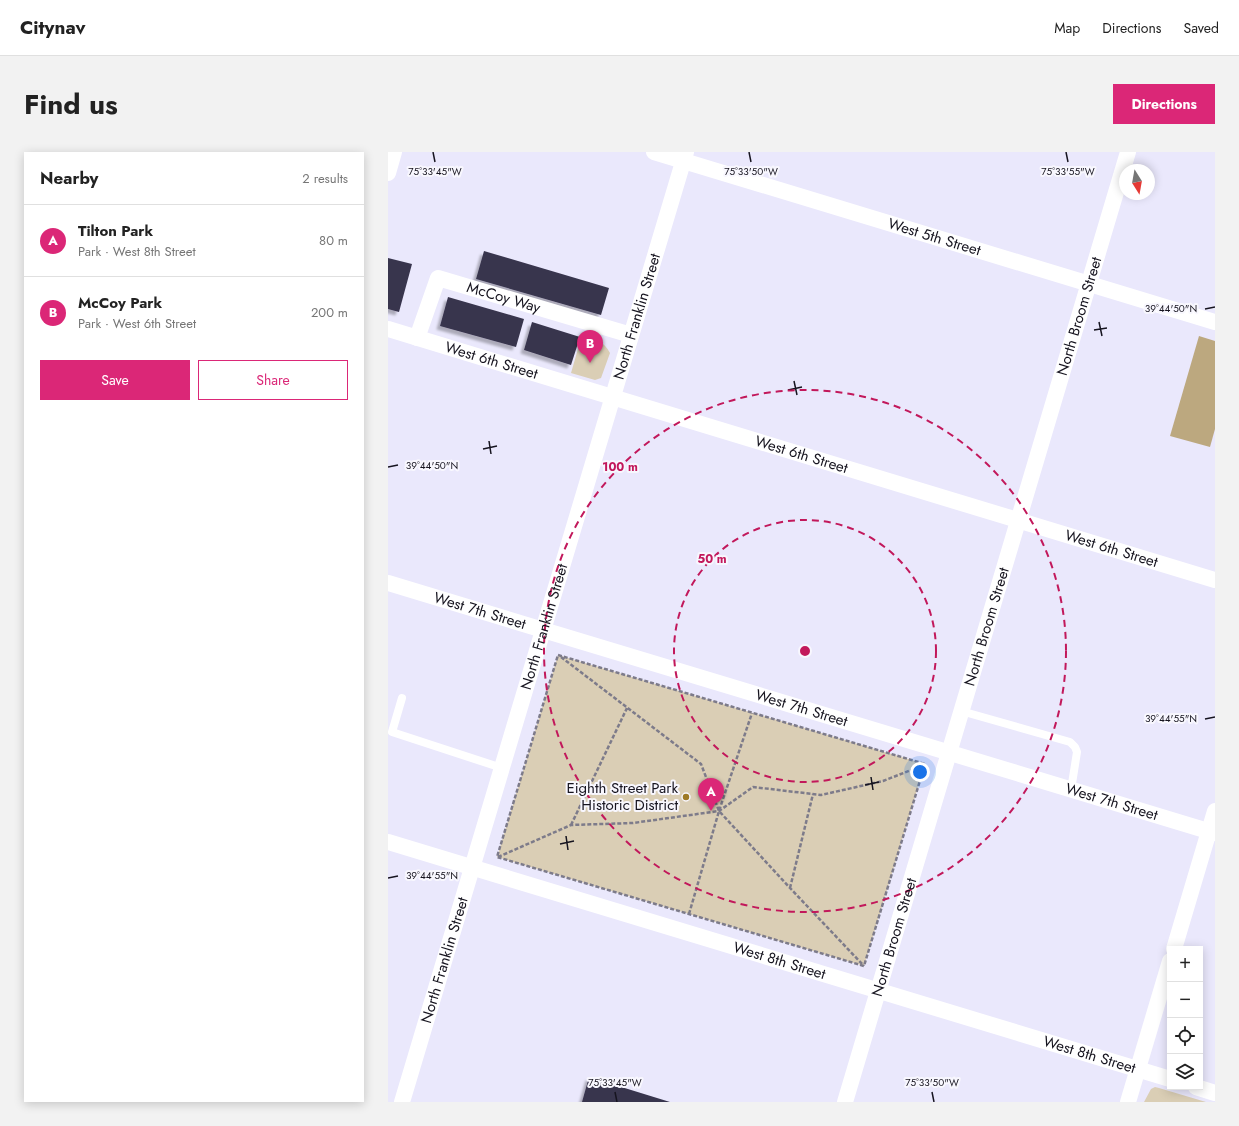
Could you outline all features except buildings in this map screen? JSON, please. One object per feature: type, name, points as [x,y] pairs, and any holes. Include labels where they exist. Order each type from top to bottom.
[{"type":"street","points":[[388,173],[394,152]]},
{"type":"street","name":"West 5th Street","points":[[654,152],[685,156],[1088,284],[1215,322]]},
{"type":"street","name":"North Broom Street","points":[[845,1102],[1128,152]]},
{"type":"street","name":"North Franklin Street","points":[[402,1102],[685,156]]},
{"type":"street","name":"McCoy Way","points":[[417,338],[438,278],[631,335]]},
{"type":"street","name":"West 6th Street","points":[[388,329],[1215,580]]},
{"type":"street","name":"West 7th Street","points":[[388,583],[1212,832]]},
{"type":"street","points":[[1175,946],[1212,832],[1215,811]]},
{"type":"street","name":"West 8th Street","points":[[388,842],[1167,1078]]},
{"type":"street","points":[[1128,1102],[1167,971]]},
{"type":"street","points":[[1203,1089],[1215,1093]]},
{"type":"lane","points":[[402,698],[392,732],[502,768]]},
{"type":"lane","points":[[961,711],[1070,742],[1075,747],[1077,752],[1071,790]]},
{"type":"path","points":[[558,655],[701,764],[719,811],[864,966]]},
{"type":"path","points":[[558,655],[925,764]]},
{"type":"path","points":[[497,857],[558,655]]},
{"type":"path","points":[[571,825],[627,708]]},
{"type":"path","points":[[689,914],[719,811],[752,713]]},
{"type":"path","points":[[497,857],[571,825],[633,823],[719,811],[753,786],[821,795],[883,781],[925,764]]},
{"type":"path","points":[[864,966],[925,764]]},
{"type":"path","points":[[790,888],[813,794]]},
{"type":"path","points":[[497,857],[864,966]]},
{"type":"shaded area","points":[[582,335],[602,343],[610,353],[601,378],[595,380],[571,373]]},
{"type":"shaded area","points":[[1199,336],[1215,341],[1215,429],[1210,447],[1170,436]]},
{"type":"shaded area","points":[[558,655],[925,764],[864,966],[497,857]]},
{"type":"shaded area","points":[[1155,1087],[1206,1102],[1144,1102],[1151,1089]]},
{"type":"place","name":"McCoy Park","points":[[590,363]]},
{"type":"place","name":"Eighth Street Park Historic District","points":[[686,797]]},
{"type":"place","name":"Tilton Park","points":[[711,811]]}]
